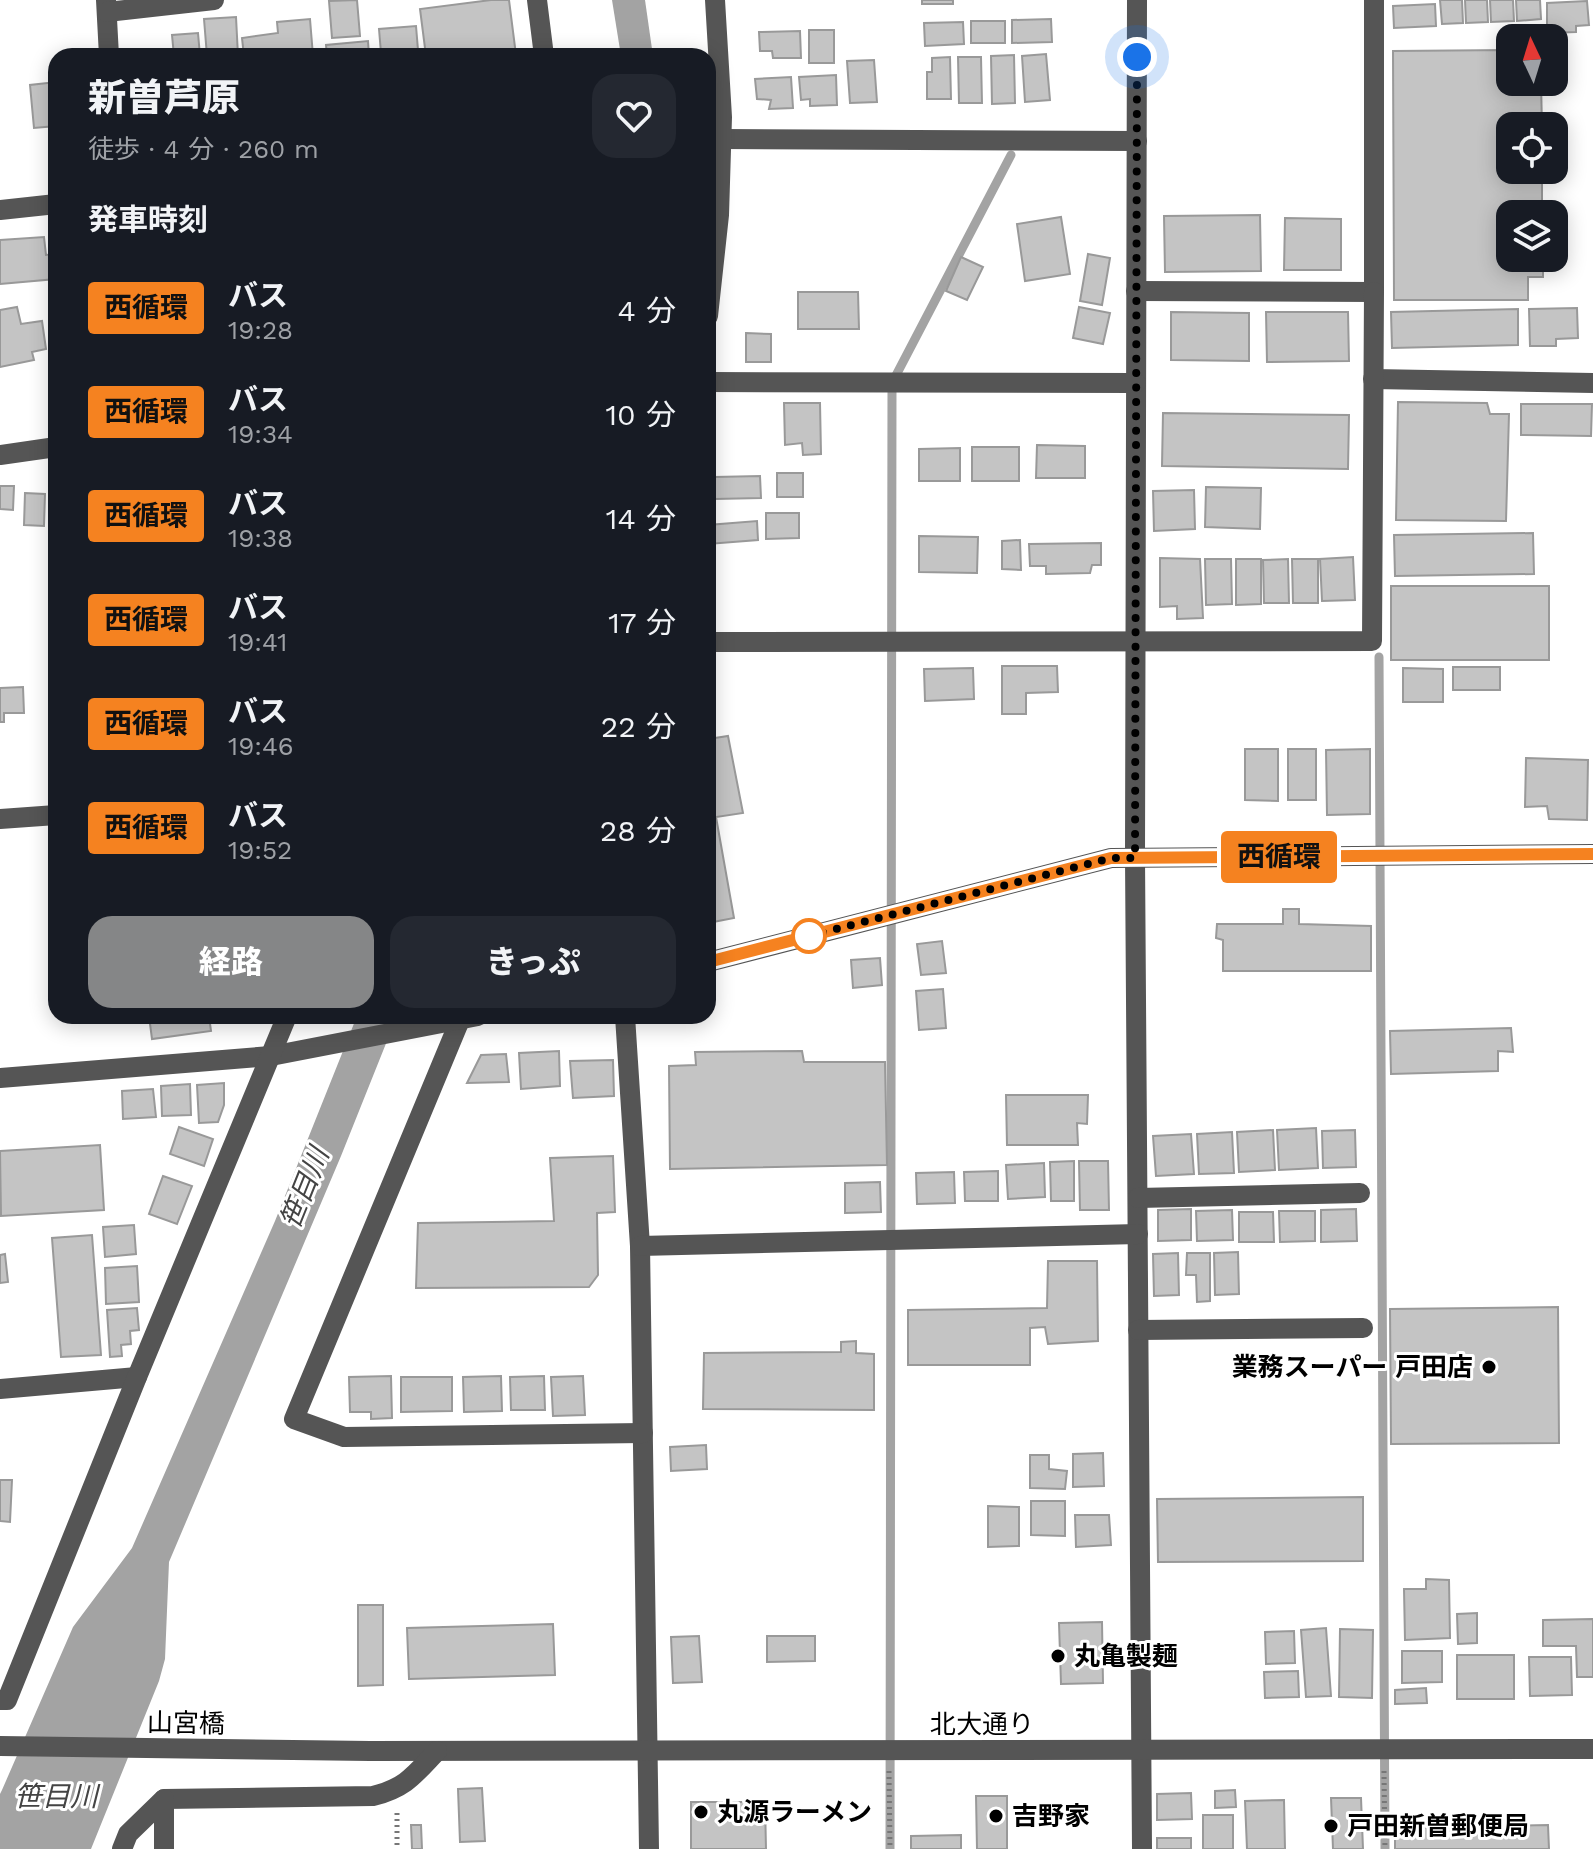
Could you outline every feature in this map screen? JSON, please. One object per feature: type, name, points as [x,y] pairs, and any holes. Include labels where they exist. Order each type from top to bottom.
[{"type":"street","points":[[109,48],[106,6],[214,0]]},
{"type":"street","points":[[537,0],[543,48]]},
{"type":"street","points":[[715,0],[722,117],[716,243]]},
{"type":"street","points":[[1137,0],[1135,858],[1142,1849]]},
{"type":"street","points":[[716,642],[1372,641],[1374,0]]},
{"type":"street","points":[[721,139],[1137,141]]},
{"type":"street","points":[[0,210],[48,205]]},
{"type":"street","points":[[1136,291],[1374,292]]},
{"type":"street","points":[[1373,379],[1593,383]]},
{"type":"street","points":[[716,382],[1136,383]]},
{"type":"street","points":[[0,455],[48,448]]},
{"type":"street","points":[[0,819],[48,816]]},
{"type":"street","points":[[716,960],[1111,858],[1593,854]]},
{"type":"street","points":[[0,1700],[7,1700],[284,1024]]},
{"type":"street","points":[[0,1078],[271,1056],[441,1024]]},
{"type":"street","points":[[460,1024],[294,1419],[344,1437],[643,1433]]},
{"type":"street","points":[[626,1024],[640,1246],[649,1849]]},
{"type":"street","points":[[1138,1198],[1360,1193]]},
{"type":"street","points":[[640,1246],[1138,1234]]},
{"type":"street","points":[[1138,1330],[1363,1328]]},
{"type":"street","points":[[0,1389],[137,1377]]},
{"type":"street","name":"山宮橋","points":[[0,1746],[370,1751]]},
{"type":"street","name":"北大通り","points":[[370,1751],[1593,1749]]},
{"type":"street","points":[[122,1849],[128,1834],[164,1799],[373,1796],[391,1792],[407,1783],[437,1751]]},
{"type":"street","points":[[164,1799],[164,1849]]},
{"type":"path","points":[[889,1750],[890,1849]]},
{"type":"path","points":[[1384,1750],[1385,1849]]},
{"type":"path","points":[[396,1788],[397,1849]]},
{"type":"water","points":[[612,0],[645,0],[652,48],[620,48]]},
{"type":"water","name":"笹目川","points":[[354,1024],[394,1024],[169,1562],[165,1659],[91,1849],[0,1849],[0,1794],[73,1627],[132,1548],[275,1221]]},
{"type":"building","points":[[357,0],[360,36],[332,38],[329,1]]},
{"type":"building","points":[[509,0],[515,48],[425,48],[420,9]]},
{"type":"building","points":[[922,0],[953,0],[953,4],[922,4]]},
{"type":"building","points":[[1440,0],[1462,0],[1463,23],[1442,24]]},
{"type":"building","points":[[1465,0],[1487,0],[1488,22],[1466,23]]},
{"type":"building","points":[[1490,0],[1513,0],[1514,21],[1491,22]]},
{"type":"building","points":[[1516,0],[1540,0],[1541,19],[1517,21]]},
{"type":"building","points":[[1587,1],[1589,25],[1576,26],[1576,32],[1568,32],[1568,24],[1547,24],[1547,3]]},
{"type":"building","points":[[1435,4],[1436,26],[1394,28],[1393,6]]},
{"type":"building","points":[[236,17],[238,48],[206,48],[204,19]]},
{"type":"building","points":[[310,19],[312,48],[243,48],[242,38],[278,33],[277,22]]},
{"type":"building","points":[[1051,19],[1052,42],[1012,43],[1012,20]]},
{"type":"building","points":[[971,21],[1005,21],[1005,43],[971,43]]},
{"type":"building","points":[[963,22],[964,44],[925,46],[924,23]]},
{"type":"building","points":[[416,26],[418,48],[381,48],[379,29]]},
{"type":"building","points":[[809,30],[834,30],[834,63],[809,63]]},
{"type":"building","points":[[800,31],[801,58],[773,58],[772,51],[760,51],[759,32]]},
{"type":"building","points":[[198,33],[199,48],[173,48],[172,35]]},
{"type":"building","points":[[368,41],[368,48],[326,48],[326,45]]},
{"type":"building","points":[[1496,50],[1496,96],[1541,96],[1542,112],[1496,112],[1496,184],[1542,184],[1542,200],[1496,200],[1496,272],[1543,272],[1543,277],[1528,277],[1528,300],[1394,300],[1393,51]]},
{"type":"building","points":[[1046,54],[1050,100],[1025,102],[1022,56]]},
{"type":"building","points":[[1014,55],[1015,103],[992,104],[991,56]]},
{"type":"building","points":[[950,57],[951,99],[927,99],[927,72],[932,72],[932,58]]},
{"type":"building","points":[[958,57],[981,57],[982,103],[959,103]]},
{"type":"building","points":[[874,60],[877,102],[850,103],[847,61]]},
{"type":"building","points":[[836,75],[837,105],[810,106],[810,99],[801,100],[799,77]]},
{"type":"building","points":[[791,77],[793,108],[769,109],[771,100],[757,99],[755,79]]},
{"type":"building","points":[[48,83],[48,127],[34,128],[30,85]]},
{"type":"building","points":[[1260,215],[1261,271],[1165,272],[1164,216]]},
{"type":"building","points":[[1061,217],[1070,274],[1025,281],[1017,224]]},
{"type":"building","points":[[1285,218],[1341,219],[1341,270],[1284,270]]},
{"type":"building","points":[[44,237],[48,280],[0,284],[0,240]]},
{"type":"building","points":[[1088,254],[1110,258],[1102,305],[1080,301]]},
{"type":"building","points":[[961,257],[983,267],[967,300],[946,291]]},
{"type":"building","points":[[798,292],[858,292],[859,329],[798,329]]},
{"type":"building","points":[[17,307],[21,324],[42,321],[46,349],[32,352],[34,360],[0,367],[0,310]]},
{"type":"building","points":[[1079,307],[1110,313],[1103,344],[1073,338]]},
{"type":"building","points":[[1577,308],[1578,338],[1556,339],[1556,346],[1530,346],[1529,309]]},
{"type":"building","points":[[1518,309],[1518,345],[1392,348],[1391,312]]},
{"type":"building","points":[[1171,312],[1249,313],[1249,361],[1171,360]]},
{"type":"building","points":[[1266,312],[1348,312],[1349,361],[1267,362]]},
{"type":"building","points":[[746,333],[771,334],[771,362],[746,362]]},
{"type":"building","points":[[1398,402],[1487,403],[1490,414],[1509,414],[1506,521],[1396,520]]},
{"type":"building","points":[[784,403],[820,403],[821,454],[803,455],[802,443],[785,445]]},
{"type":"building","points":[[1521,404],[1592,404],[1591,436],[1521,435]]},
{"type":"building","points":[[1163,413],[1349,415],[1348,469],[1162,466]]},
{"type":"building","points":[[1037,445],[1085,446],[1085,478],[1036,478]]},
{"type":"building","points":[[972,447],[1019,447],[1019,481],[972,481]]},
{"type":"building","points":[[960,448],[960,481],[919,481],[919,449]]},
{"type":"building","points":[[777,473],[803,473],[803,497],[777,497]]},
{"type":"building","points":[[760,476],[761,498],[716,499],[716,477]]},
{"type":"building","points":[[0,486],[14,486],[13,510],[0,509]]},
{"type":"building","points":[[1206,487],[1261,488],[1260,529],[1205,527]]},
{"type":"building","points":[[1194,490],[1195,529],[1154,531],[1153,491]]},
{"type":"building","points":[[25,493],[45,494],[44,526],[24,525]]},
{"type":"building","points":[[766,513],[799,513],[799,538],[766,539]]},
{"type":"building","points":[[757,521],[758,540],[716,543],[716,524]]},
{"type":"building","points":[[1533,533],[1534,574],[1395,576],[1394,535]]},
{"type":"building","points":[[919,536],[978,537],[977,573],[919,572]]},
{"type":"building","points":[[1020,540],[1021,570],[1002,569],[1002,541]]},
{"type":"building","points":[[1101,543],[1101,565],[1092,565],[1090,573],[1046,574],[1046,566],[1030,566],[1029,544]]},
{"type":"building","points":[[1353,557],[1355,600],[1322,601],[1320,559]]},
{"type":"building","points":[[1160,558],[1200,559],[1203,618],[1177,619],[1177,606],[1160,607]]},
{"type":"building","points":[[1205,559],[1231,559],[1232,604],[1206,605]]},
{"type":"building","points":[[1236,559],[1261,559],[1261,604],[1236,605]]},
{"type":"building","points":[[1288,559],[1289,603],[1264,603],[1263,560]]},
{"type":"building","points":[[1292,559],[1318,559],[1318,603],[1293,603]]},
{"type":"building","points":[[1391,586],[1549,586],[1549,660],[1391,660]]},
{"type":"building","points":[[1002,666],[1057,666],[1058,692],[1026,693],[1026,714],[1002,714]]},
{"type":"building","points":[[1453,667],[1500,667],[1500,690],[1453,690]]},
{"type":"building","points":[[973,668],[974,699],[925,701],[924,669]]},
{"type":"building","points":[[1403,668],[1443,669],[1443,702],[1403,702]]},
{"type":"building","points":[[23,687],[24,713],[4,713],[4,722],[0,722],[0,688]]},
{"type":"building","points":[[728,736],[743,813],[716,817],[716,738]]},
{"type":"building","points":[[1245,749],[1278,749],[1278,801],[1245,800]]},
{"type":"building","points":[[1288,749],[1316,749],[1316,800],[1288,800]]},
{"type":"building","points":[[1370,749],[1370,814],[1327,815],[1326,750]]},
{"type":"building","points":[[1526,758],[1588,760],[1587,820],[1549,819],[1547,806],[1525,807]]},
{"type":"building","points":[[716,817],[734,918],[716,921]]},
{"type":"building","points":[[1283,909],[1299,909],[1299,924],[1371,926],[1371,971],[1223,971],[1223,940],[1216,938],[1217,924],[1283,924]]},
{"type":"building","points":[[942,941],[946,973],[921,975],[917,944]]},
{"type":"building","points":[[880,958],[882,985],[853,988],[851,960]]},
{"type":"building","points":[[943,989],[946,1028],[919,1030],[916,991]]},
{"type":"building","points":[[150,1024],[210,1024],[211,1031],[152,1039]]},
{"type":"building","points":[[1511,1028],[1513,1052],[1498,1051],[1498,1071],[1391,1074],[1390,1031]]},
{"type":"building","points":[[559,1051],[560,1086],[521,1089],[519,1053]]},
{"type":"building","points":[[802,1051],[804,1062],[885,1062],[887,1165],[670,1169],[669,1066],[696,1065],[695,1052]]},
{"type":"building","points":[[506,1054],[509,1082],[467,1083],[481,1055]]},
{"type":"building","points":[[613,1060],[614,1096],[573,1098],[570,1061]]},
{"type":"building","points":[[224,1083],[224,1105],[218,1122],[199,1123],[197,1085]]},
{"type":"building","points":[[190,1084],[191,1115],[162,1116],[161,1086]]},
{"type":"building","points":[[153,1089],[156,1117],[123,1119],[122,1091]]},
{"type":"building","points":[[1006,1095],[1088,1095],[1087,1124],[1077,1123],[1078,1145],[1007,1145]]},
{"type":"building","points":[[179,1127],[213,1139],[204,1166],[170,1154]]},
{"type":"building","points":[[1316,1128],[1318,1168],[1279,1170],[1277,1130]]},
{"type":"building","points":[[1273,1130],[1275,1170],[1239,1172],[1237,1132]]},
{"type":"building","points":[[1355,1130],[1356,1167],[1323,1168],[1322,1131]]},
{"type":"building","points":[[1232,1132],[1234,1173],[1199,1174],[1197,1134]]},
{"type":"building","points":[[1191,1134],[1194,1174],[1156,1176],[1153,1136]]},
{"type":"building","points":[[100,1145],[104,1210],[1,1216],[0,1151]]},
{"type":"building","points":[[613,1156],[615,1212],[597,1213],[598,1275],[589,1287],[416,1288],[418,1223],[554,1221],[550,1158]]},
{"type":"building","points":[[1074,1161],[1074,1201],[1051,1201],[1050,1162]]},
{"type":"building","points":[[1079,1161],[1108,1161],[1109,1210],[1080,1210]]},
{"type":"building","points":[[1044,1163],[1045,1197],[1008,1199],[1006,1165]]},
{"type":"building","points":[[998,1171],[998,1201],[965,1201],[964,1172]]},
{"type":"building","points":[[954,1172],[955,1203],[917,1204],[916,1173]]},
{"type":"building","points":[[163,1176],[192,1186],[177,1224],[149,1214]]},
{"type":"building","points":[[880,1182],[881,1212],[845,1213],[845,1183]]},
{"type":"building","points":[[1191,1209],[1191,1240],[1158,1241],[1158,1210]]},
{"type":"building","points":[[1356,1209],[1357,1241],[1321,1242],[1321,1210]]},
{"type":"building","points":[[1232,1210],[1233,1240],[1197,1241],[1196,1211]]},
{"type":"building","points":[[1279,1211],[1315,1211],[1315,1241],[1280,1242]]},
{"type":"building","points":[[1239,1212],[1273,1212],[1274,1242],[1239,1242]]},
{"type":"building","points":[[134,1225],[136,1254],[105,1257],[103,1227]]},
{"type":"building","points":[[92,1235],[101,1355],[61,1357],[52,1238]]},
{"type":"building","points":[[1238,1252],[1239,1294],[1215,1295],[1214,1253]]},
{"type":"building","points":[[1178,1253],[1179,1295],[1154,1296],[1153,1254]]},
{"type":"building","points":[[1187,1253],[1210,1253],[1210,1301],[1197,1302],[1196,1275],[1186,1275]]},
{"type":"building","points":[[5,1254],[8,1282],[0,1283],[0,1255]]},
{"type":"building","points":[[1048,1261],[1097,1261],[1098,1341],[1048,1344],[1045,1327],[1030,1328],[1030,1365],[908,1365],[908,1310],[1047,1308]]},
{"type":"building","points":[[137,1266],[139,1302],[106,1304],[105,1268]]},
{"type":"building","points":[[1558,1307],[1559,1443],[1391,1444],[1390,1309]]},
{"type":"building","points":[[137,1308],[139,1330],[130,1331],[131,1344],[121,1345],[122,1356],[110,1357],[107,1310]]},
{"type":"building","points":[[856,1341],[856,1353],[874,1354],[874,1410],[703,1409],[704,1353],[841,1352],[841,1342]]},
{"type":"building","points":[[391,1376],[392,1418],[371,1419],[371,1412],[350,1412],[349,1377]]},
{"type":"building","points":[[501,1376],[502,1411],[464,1412],[463,1377]]},
{"type":"building","points":[[544,1376],[545,1410],[511,1410],[510,1377]]},
{"type":"building","points":[[583,1376],[585,1415],[553,1416],[551,1377]]},
{"type":"building","points":[[401,1377],[452,1377],[452,1411],[401,1412]]},
{"type":"building","points":[[706,1445],[707,1469],[671,1471],[670,1447]]},
{"type":"building","points":[[1103,1453],[1104,1486],[1073,1487],[1073,1454]]},
{"type":"building","points":[[1030,1455],[1049,1455],[1049,1469],[1067,1471],[1065,1489],[1030,1488]]},
{"type":"building","points":[[0,1480],[12,1480],[10,1522],[0,1521]]},
{"type":"building","points":[[1363,1497],[1363,1561],[1158,1562],[1157,1499]]},
{"type":"building","points":[[1031,1501],[1065,1501],[1065,1536],[1031,1535]]},
{"type":"building","points":[[988,1506],[1019,1507],[1019,1546],[988,1547]]},
{"type":"building","points":[[1075,1515],[1109,1515],[1111,1545],[1076,1547]]},
{"type":"building","points":[[1426,1579],[1449,1580],[1450,1638],[1405,1640],[1404,1589],[1426,1589]]},
{"type":"building","points":[[358,1605],[383,1605],[383,1685],[358,1686]]},
{"type":"building","points":[[1477,1613],[1477,1643],[1458,1644],[1457,1614]]},
{"type":"building","points":[[1593,1619],[1593,1677],[1577,1677],[1576,1646],[1543,1646],[1543,1620]]},
{"type":"building","points":[[1102,1622],[1103,1683],[1061,1684],[1059,1623]]},
{"type":"building","points":[[553,1624],[555,1675],[409,1679],[407,1628]]},
{"type":"building","points":[[1326,1628],[1331,1696],[1306,1697],[1301,1630]]},
{"type":"building","points":[[1340,1629],[1373,1630],[1372,1698],[1339,1697]]},
{"type":"building","points":[[1294,1631],[1295,1663],[1266,1664],[1265,1632]]},
{"type":"building","points":[[699,1636],[702,1682],[673,1683],[671,1637]]},
{"type":"building","points":[[767,1636],[815,1636],[815,1661],[767,1662]]},
{"type":"building","points":[[1402,1651],[1442,1651],[1442,1682],[1402,1683]]},
{"type":"building","points":[[1457,1655],[1514,1655],[1514,1699],[1457,1699]]},
{"type":"building","points":[[1529,1657],[1571,1657],[1572,1695],[1530,1696]]},
{"type":"building","points":[[1298,1671],[1299,1697],[1265,1698],[1264,1672]]},
{"type":"building","points":[[1426,1688],[1427,1703],[1395,1704],[1395,1690]]},
{"type":"building","points":[[482,1788],[485,1841],[460,1842],[458,1789]]},
{"type":"building","points":[[1235,1790],[1236,1807],[1215,1808],[1215,1791]]},
{"type":"building","points":[[1191,1793],[1192,1819],[1157,1820],[1157,1794]]},
{"type":"building","points":[[976,1796],[1007,1796],[1007,1849],[977,1849]]},
{"type":"building","points":[[1331,1798],[1361,1798],[1363,1849],[1333,1849]]},
{"type":"building","points":[[1284,1800],[1285,1849],[1247,1849],[1245,1801]]},
{"type":"building","points":[[691,1802],[765,1802],[766,1849],[691,1849]]},
{"type":"building","points":[[1203,1815],[1233,1815],[1233,1849],[1203,1849]]},
{"type":"building","points":[[411,1825],[421,1825],[422,1849],[412,1849]]},
{"type":"building","points":[[1548,1825],[1549,1849],[1395,1849],[1395,1828]]},
{"type":"building","points":[[961,1835],[961,1849],[911,1849],[911,1836]]},
{"type":"building","points":[[1157,1838],[1191,1838],[1191,1849],[1157,1849]]},
{"type":"waterway","points":[[890,1849],[892,383],[1011,155]]},
{"type":"waterway","points":[[1379,657],[1385,1849]]},
{"type":"bus line","name":"西循環","points":[[716,960],[1111,858],[1593,854]]},
{"type":"place","name":"業務スーパー 戸田店","points":[[1489,1367]]},
{"type":"place","name":"丸亀製麺","points":[[1058,1656]]},
{"type":"place","name":"丸源ラーメン","points":[[701,1812]]},
{"type":"place","name":"吉野家","points":[[996,1816]]},
{"type":"place","name":"戸田新曽郵便局","points":[[1331,1826]]},
{"type":"route","points":[[809,936],[1111,858],[1135,858],[1137,57]]}]
